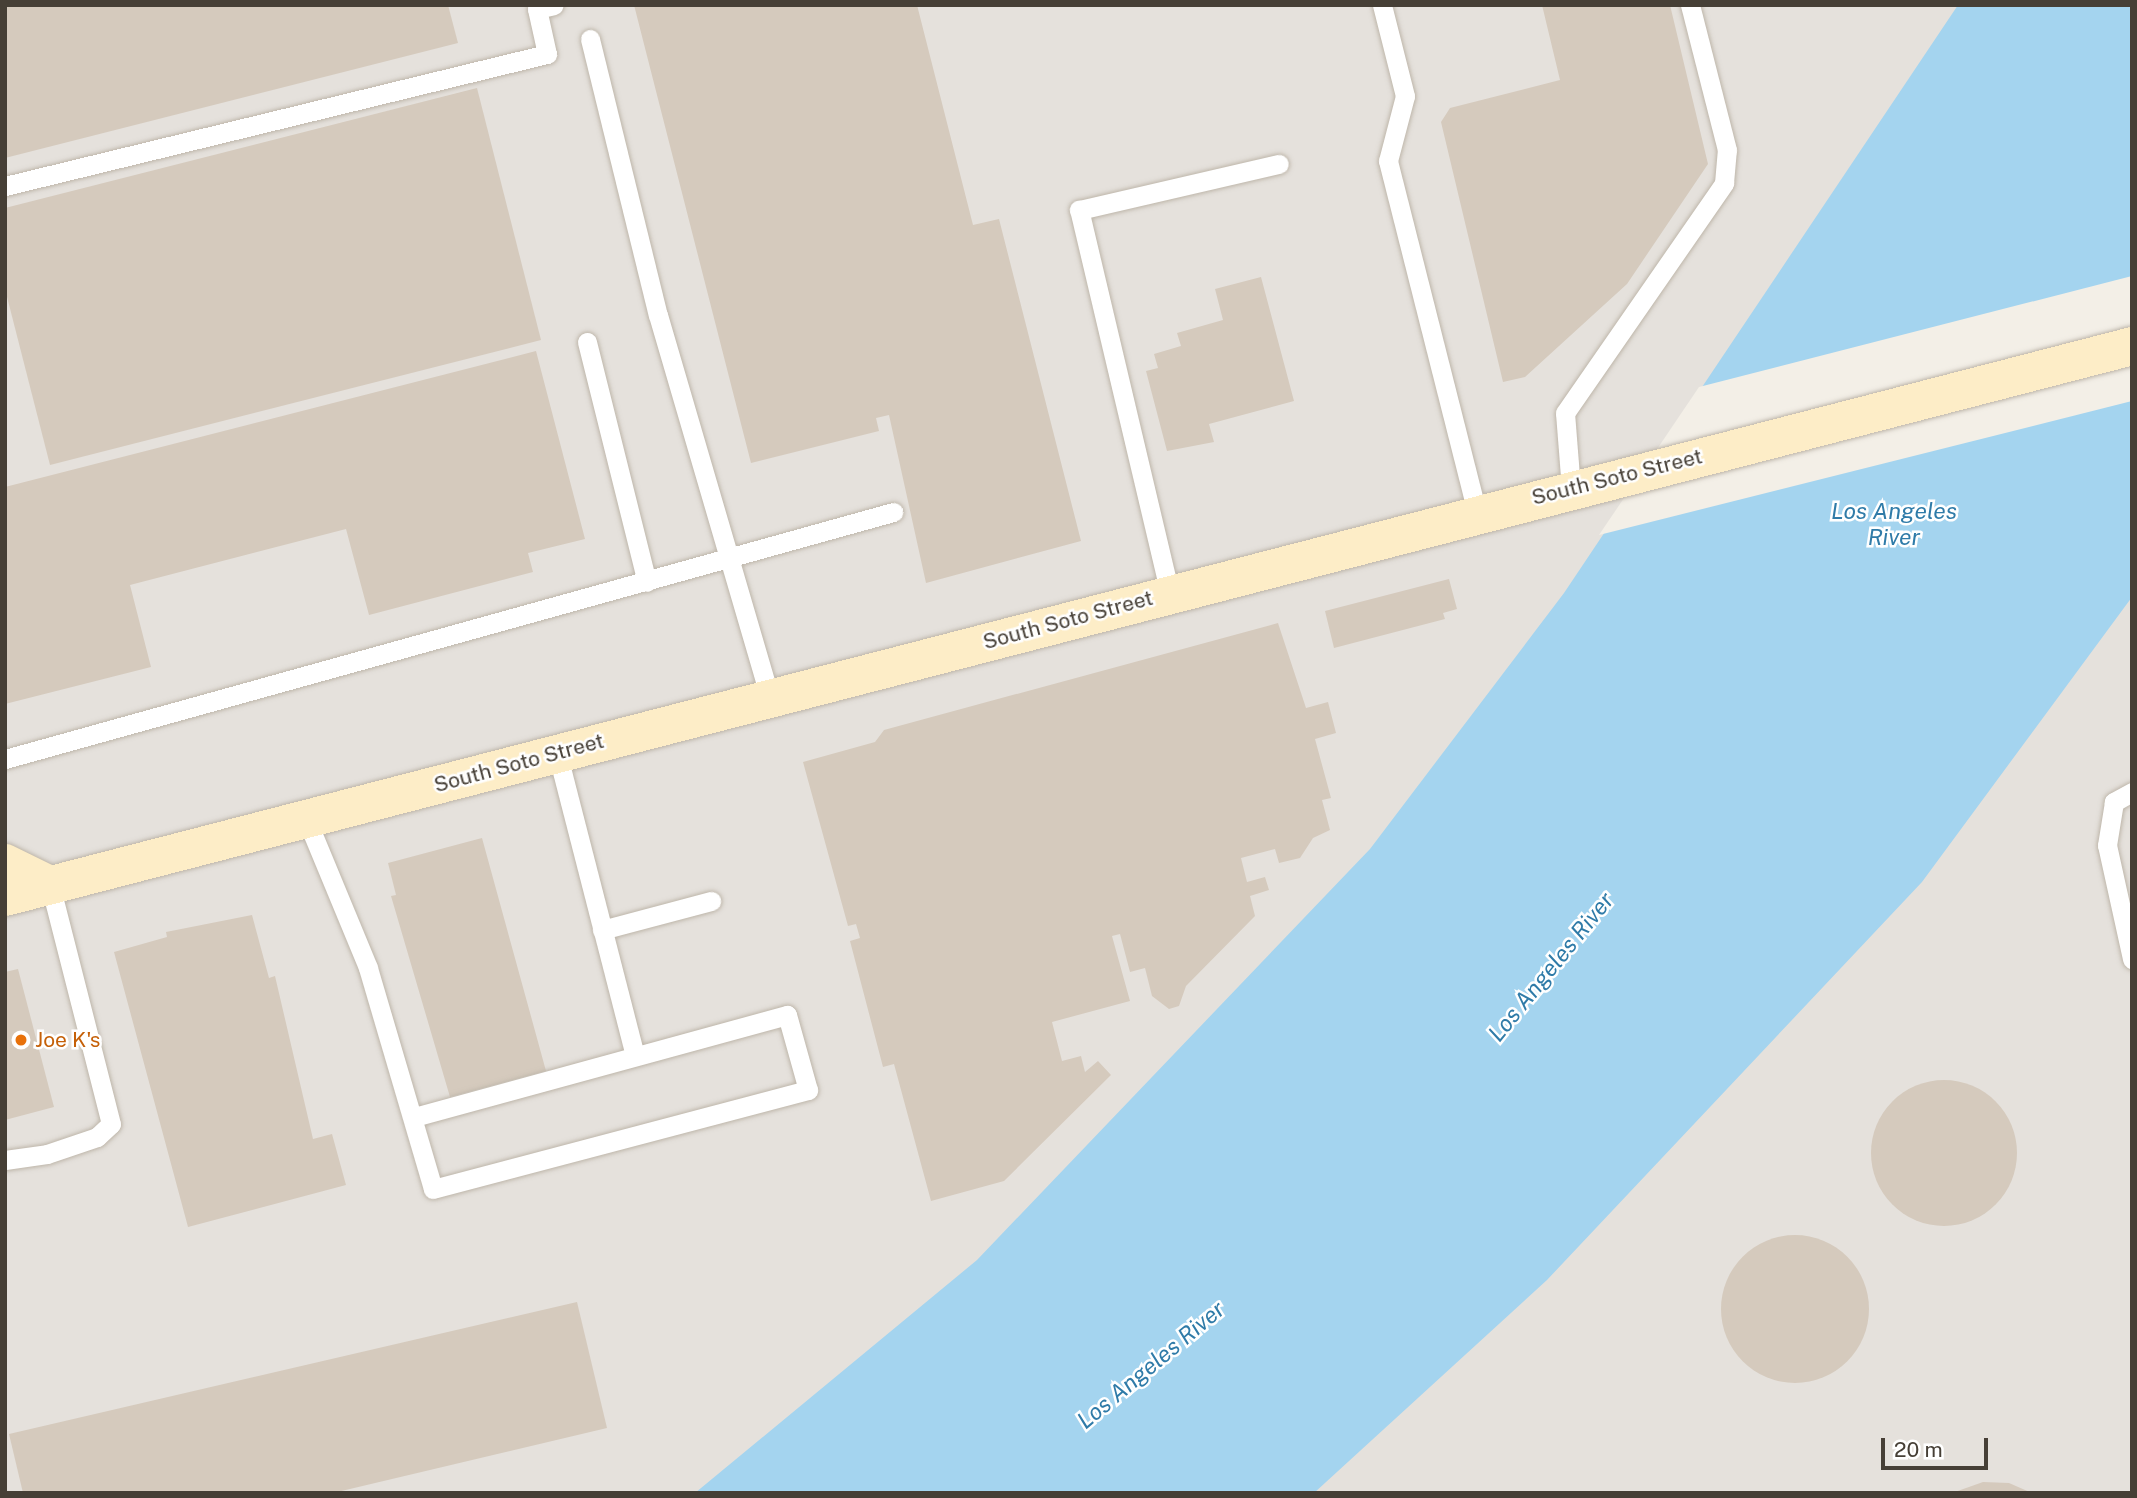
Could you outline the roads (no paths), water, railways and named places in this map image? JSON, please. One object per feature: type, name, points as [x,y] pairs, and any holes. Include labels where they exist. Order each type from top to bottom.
[{"type":"main road","name":"South Soto Street","points":[[5,897],[1477,513],[2132,346]]},
{"type":"main road","points":[[5,863],[50,885]]},
{"type":"lane","points":[[5,186],[547,54],[537,9],[554,5]]},
{"type":"lane","points":[[1382,5],[1405,96],[1388,162],[1477,513]]},
{"type":"lane","points":[[1570,489],[1564,414],[1724,183],[1727,150],[1690,5]]},
{"type":"lane","points":[[590,39],[658,315],[770,697]]},
{"type":"lane","points":[[1170,593],[1079,210],[1279,164]]},
{"type":"lane","points":[[587,342],[647,582]]},
{"type":"lane","points":[[5,759],[893,512]]},
{"type":"lane","points":[[558,752],[635,1055]]},
{"type":"lane","points":[[2132,792],[2114,802],[2107,845],[2132,959]]},
{"type":"lane","points":[[306,818],[368,968],[415,1117],[433,1189],[808,1090],[787,1015],[415,1117]]},
{"type":"lane","points":[[5,1160],[59,1149],[97,1137],[111,1124],[50,885]]},
{"type":"lane","points":[[602,930],[711,901]]},
{"type":"water","name":"Los Angeles River","points":[[1958,5],[2132,5],[2132,597],[1922,882],[1547,1280],[1314,1493],[695,1493],[977,1260],[1370,849],[1564,593]]},
{"type":"place","name":"Joe K's","points":[[21,1040]]}]
